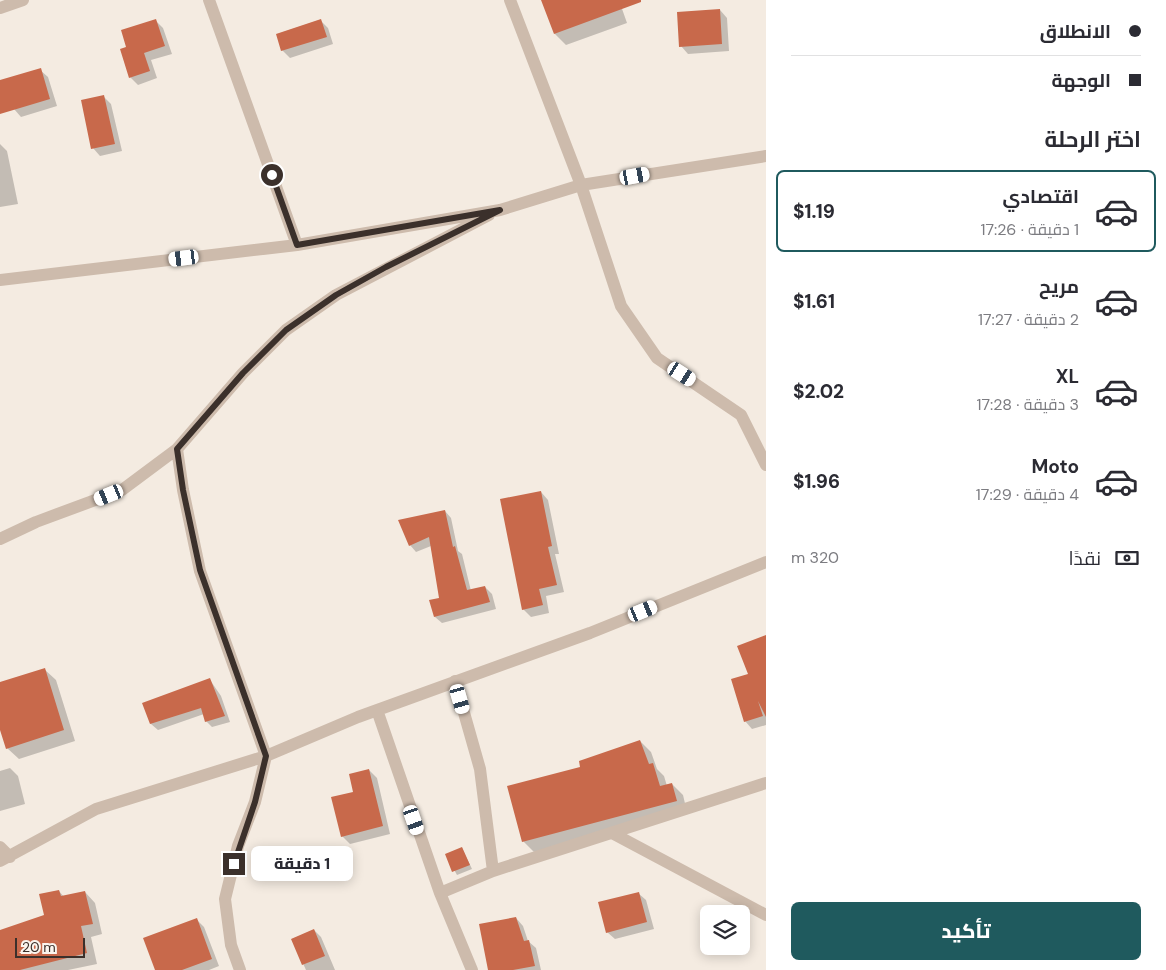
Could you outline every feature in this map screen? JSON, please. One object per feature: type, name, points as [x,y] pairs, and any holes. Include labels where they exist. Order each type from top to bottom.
[{"type":"street","points":[[0,8],[23,0]]},
{"type":"street","points":[[210,0],[297,245]]},
{"type":"street","points":[[510,0],[581,186],[621,306],[657,358],[741,415],[766,465]]},
{"type":"street","points":[[0,280],[297,245],[500,210],[581,186],[766,156]]},
{"type":"street","points":[[0,539],[122,490],[177,449],[243,373],[286,330],[336,295],[500,210]]},
{"type":"street","points":[[177,449],[183,490],[200,570],[266,756],[255,802],[238,846],[225,899],[231,945],[240,970]]},
{"type":"street","points":[[0,847],[5,859],[96,809],[266,756],[377,710],[590,633],[766,562]]},
{"type":"street","points":[[455,681],[480,769],[493,871]]},
{"type":"street","points":[[377,710],[440,893],[472,970]]},
{"type":"street","points":[[440,893],[493,871],[766,783]]},
{"type":"street","points":[[612,832],[766,915]]},
{"type":"building","points":[[541,0],[641,0],[641,2],[554,34]]},
{"type":"building","points":[[720,9],[722,44],[679,47],[677,12]]},
{"type":"building","points":[[156,19],[165,46],[144,53],[150,71],[129,78],[120,49],[126,47],[121,30]]},
{"type":"building","points":[[321,19],[327,37],[281,51],[276,34]]},
{"type":"building","points":[[41,68],[50,99],[0,114],[0,80]]},
{"type":"building","points":[[104,95],[115,144],[91,149],[81,100]]},
{"type":"building","points":[[541,491],[552,546],[548,547],[557,585],[539,589],[543,605],[522,610],[500,499]]},
{"type":"building","points":[[445,510],[453,547],[455,546],[467,590],[485,586],[490,602],[434,617],[429,600],[439,598],[429,537],[409,546],[398,520]]},
{"type":"building","points":[[766,635],[766,717],[758,701],[763,716],[744,722],[731,679],[748,674],[737,646]]},
{"type":"building","points":[[45,668],[64,730],[6,749],[0,730],[0,682]]},
{"type":"building","points":[[210,678],[225,716],[205,722],[201,708],[150,724],[142,703]]},
{"type":"building","points":[[640,740],[649,764],[653,763],[660,786],[672,783],[677,801],[522,842],[507,786],[580,767],[579,761]]},
{"type":"building","points":[[369,769],[383,826],[341,837],[331,797],[353,792],[349,774]]},
{"type":"building","points":[[462,847],[470,865],[452,872],[445,854]]},
{"type":"building","points":[[59,890],[61,896],[85,891],[93,924],[81,926],[87,953],[20,970],[0,970],[0,930],[44,915],[39,894]]},
{"type":"building","points":[[639,892],[647,922],[606,933],[598,902]]},
{"type":"building","points":[[516,917],[524,941],[529,940],[535,966],[513,970],[488,970],[479,924]]},
{"type":"building","points":[[197,918],[212,959],[182,970],[155,970],[143,938]]},
{"type":"building","points":[[314,929],[325,956],[302,965],[291,939]]},
{"type":"route","points":[[234,864],[238,846],[255,802],[266,756],[200,570],[183,490],[177,449],[243,373],[286,330],[336,295],[386,267],[500,210],[297,245],[272,175]]}]
